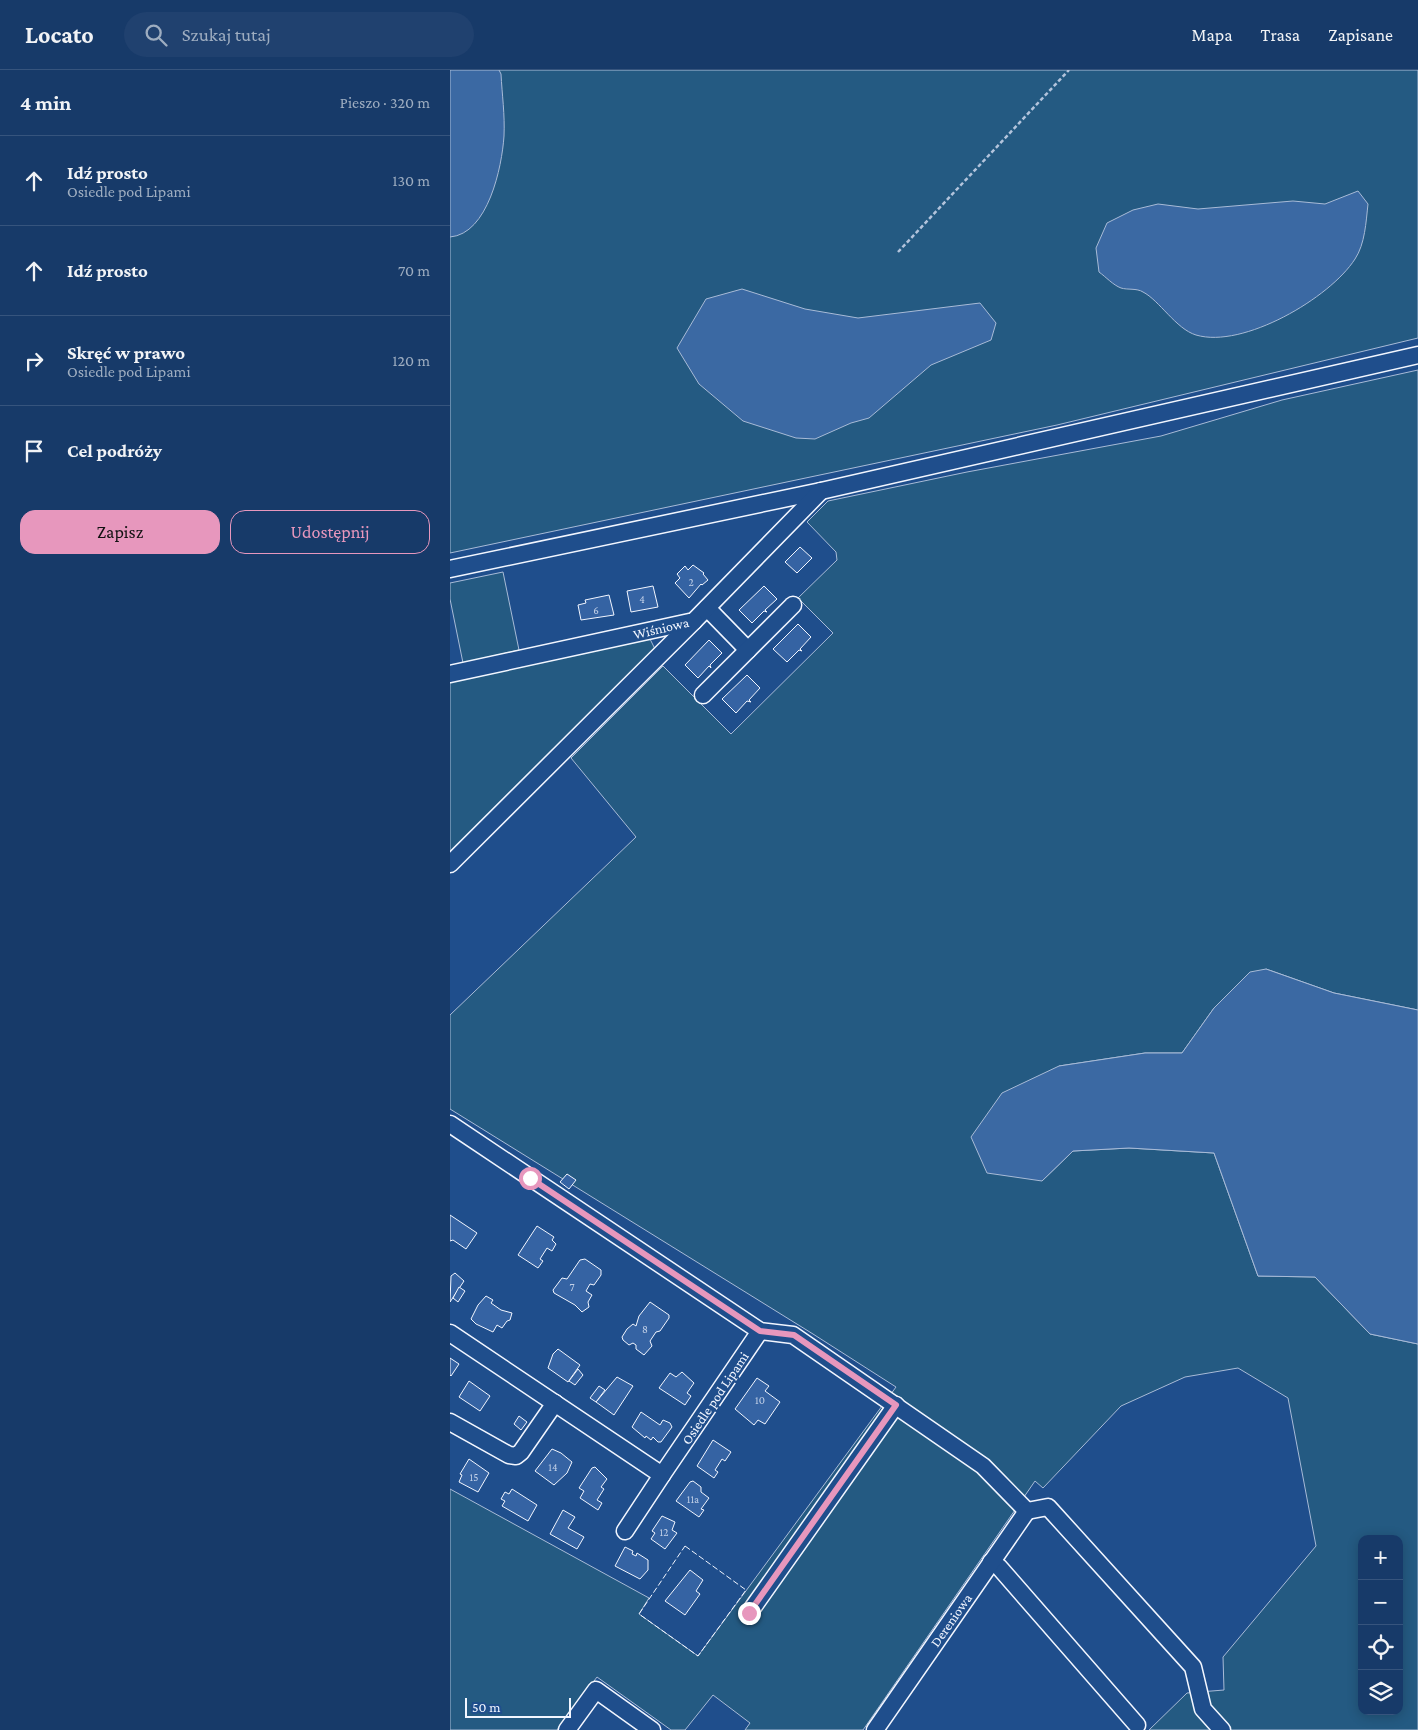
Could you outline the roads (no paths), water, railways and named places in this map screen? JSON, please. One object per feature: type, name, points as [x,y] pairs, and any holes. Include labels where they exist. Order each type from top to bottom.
[{"type":"street","points":[[450,569],[821,491],[1418,355]]},
{"type":"street","name":"Wiśniowa","points":[[450,674],[694,621],[821,491]]},
{"type":"street","points":[[703,695],[793,605]]},
{"type":"street","points":[[707,608],[748,650]]},
{"type":"street","points":[[450,864],[694,621]]},
{"type":"street","points":[[450,1124],[760,1331],[794,1335],[983,1466],[1027,1511],[1048,1507],[1193,1667],[1203,1709],[1222,1730]]},
{"type":"street","name":"Osiedle pod Lipami","points":[[625,1531],[760,1331]]},
{"type":"street","points":[[450,1333],[662,1475]]},
{"type":"street","points":[[450,1422],[508,1455],[516,1456],[521,1452],[555,1403]]},
{"type":"street","points":[[749,1613],[896,1405]]},
{"type":"street","name":"Dereniowa","points":[[875,1730],[1027,1511]]},
{"type":"street","points":[[991,1562],[999,1567],[1138,1725]]},
{"type":"street","points":[[567,1730],[596,1690],[652,1730]]}]
